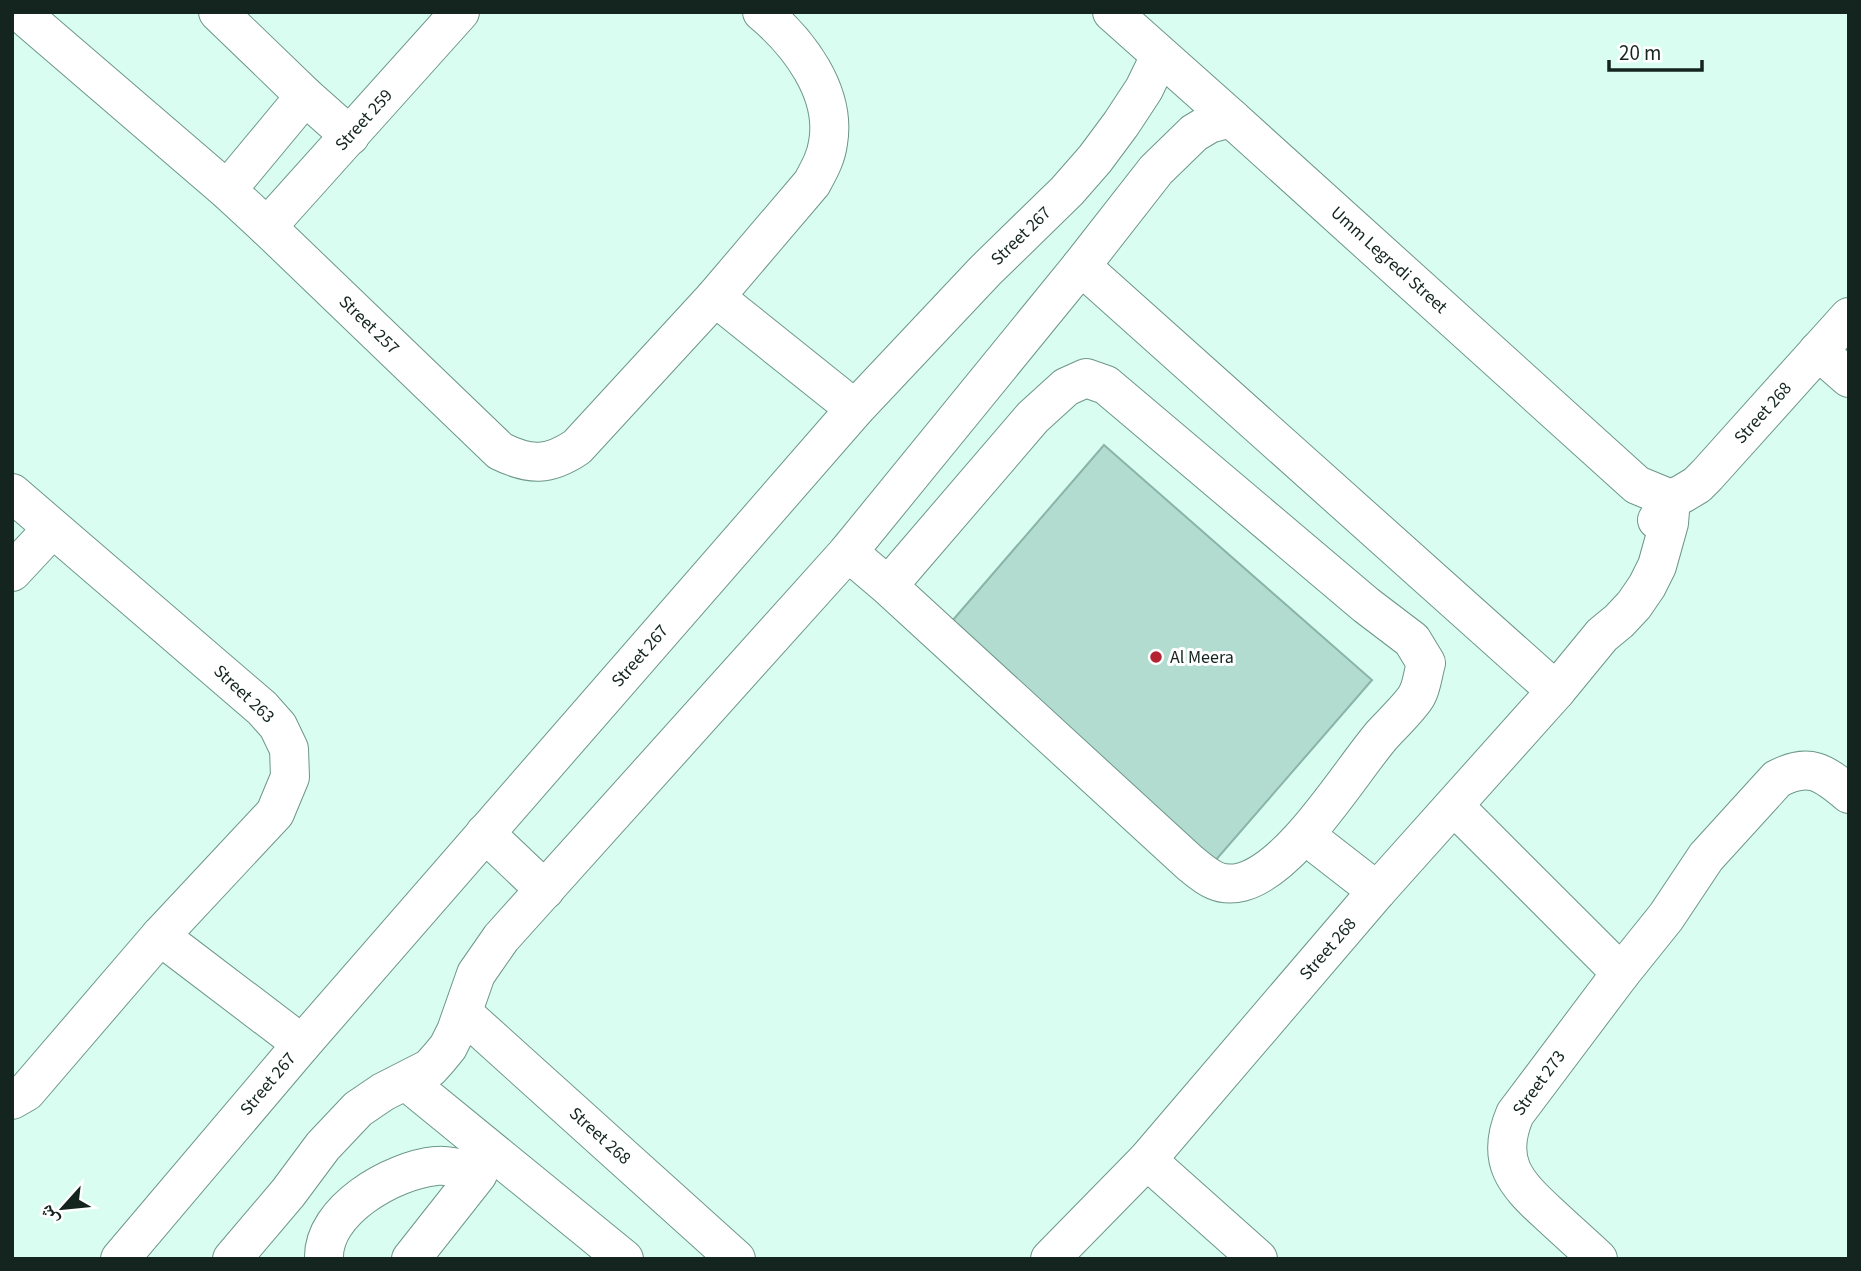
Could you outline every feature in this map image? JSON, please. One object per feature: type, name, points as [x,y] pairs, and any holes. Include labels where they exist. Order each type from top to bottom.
[{"type":"street","points":[[218,12],[350,136]]},
{"type":"street","name":"Street 257","points":[[26,14],[227,190],[500,451],[531,462],[564,456],[577,447],[715,297],[812,183],[823,163],[829,142],[829,119],[824,97],[801,53],[762,12]]},
{"type":"street","name":"Umm Legredi Street","points":[[1112,12],[1637,485],[1671,499]]},
{"type":"street","name":"Street 259","points":[[267,227],[459,13]]},
{"type":"street","name":"Street 267","points":[[120,1259],[302,1044],[855,409],[1095,159],[1144,89],[1160,56]]},
{"type":"street","points":[[227,190],[305,96]]},
{"type":"street","points":[[232,1259],[288,1193],[323,1146],[358,1109],[430,1068],[439,1058],[452,1039],[476,974],[501,938],[848,552],[1156,170],[1194,133],[1209,124],[1231,118]]},
{"type":"street","points":[[1081,266],[1556,691]]},
{"type":"street","points":[[715,297],[855,409]]},
{"type":"street","name":"Street 268","points":[[1050,1259],[1147,1160],[1377,891],[1556,691],[1602,635],[1634,605],[1657,566],[1669,523],[1671,499],[1697,485],[1707,475],[1849,317]]},
{"type":"street","points":[[1818,351],[1849,378]]},
{"type":"street","points":[[848,552],[1212,881],[1229,884],[1245,881],[1271,867],[1305,835],[1381,736],[1417,695],[1426,663],[1412,640],[1366,605],[1106,385],[1086,378],[1066,387],[1033,417],[888,586]]},
{"type":"street","name":"Street 263","points":[[12,493],[262,708],[278,726],[289,749],[290,777],[275,813],[160,936],[26,1092],[12,1100]]},
{"type":"street","points":[[12,572],[52,528]]},
{"type":"street","name":"Street 273","points":[[1598,1259],[1521,1186],[1510,1166],[1506,1143],[1515,1114],[1666,917],[1706,857],[1777,779],[1801,770],[1814,771],[1826,775],[1849,794]]},
{"type":"street","points":[[1454,806],[1621,973]]},
{"type":"street","points":[[485,833],[545,890]]},
{"type":"street","points":[[1305,835],[1377,891]]},
{"type":"street","points":[[160,936],[302,1044]]},
{"type":"street","name":"Street 268","points":[[463,1013],[736,1259]]},
{"type":"street","points":[[406,1080],[488,1164],[624,1259]]},
{"type":"street","points":[[1147,1160],[1258,1259]]},
{"type":"street","points":[[288,1193],[329,1243],[356,1200],[381,1184],[408,1172],[438,1165],[488,1164]]},
{"type":"street","points":[[411,1259],[488,1164]]},
{"type":"building","name":"Al Meera","points":[[1104,445],[1372,680],[1208,869],[940,635]]},
{"type":"place","name":"Al Meera","points":[[1156,657]]}]
